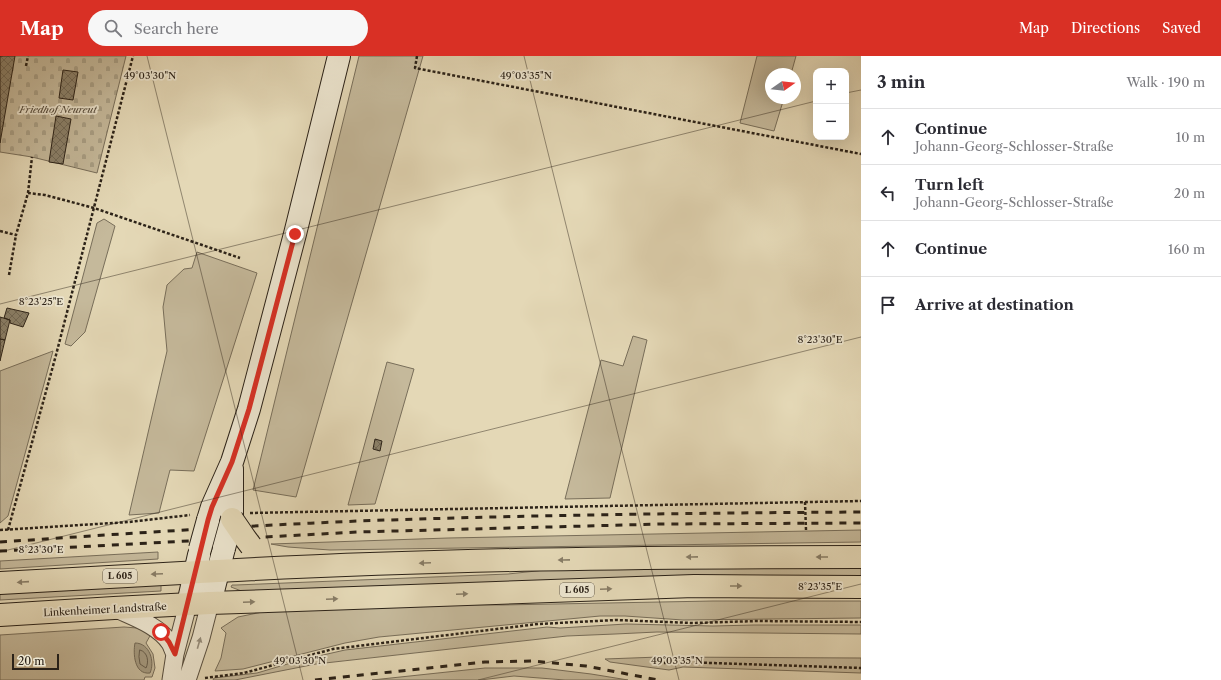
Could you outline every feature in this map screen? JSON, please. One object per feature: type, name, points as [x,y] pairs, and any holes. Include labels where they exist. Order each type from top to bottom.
[{"type":"main road","points":[[188,604],[200,549],[199,518],[212,507],[232,462],[249,409],[277,306],[339,56]]},
{"type":"main road","points":[[210,603],[232,519],[232,462]]},
{"type":"main road","points":[[232,519],[251,546],[270,558],[295,566]]},
{"type":"main road","name":"L 605","points":[[0,583],[295,566],[603,559],[861,557]]},
{"type":"main road","name":"L 605","points":[[210,603],[694,586],[861,586]]},
{"type":"main road","name":"Linkenheimer Landstraße","points":[[0,616],[210,603]]},
{"type":"street","points":[[187,680],[210,603]]},
{"type":"street","points":[[171,680],[175,654],[188,604]]},
{"type":"street","points":[[114,608],[161,632],[169,642],[175,654]]},
{"type":"path","points":[[26,66],[28,56]]},
{"type":"path","points":[[8,530],[56,354],[133,56]]},
{"type":"path","points":[[417,56],[415,68],[861,154]]},
{"type":"path","points":[[9,275],[16,235],[28,193],[32,157]]},
{"type":"path","points":[[28,193],[44,195],[94,208],[240,258]]},
{"type":"path","points":[[0,231],[16,235]]},
{"type":"path","points":[[271,512],[297,513],[861,501]]},
{"type":"path","points":[[805,502],[806,530]]},
{"type":"path","points":[[0,530],[129,522],[166,517],[199,518]]},
{"type":"path","points":[[187,680],[244,673],[333,649],[538,624],[616,620],[694,623],[757,621],[861,622]]},
{"type":"path","points":[[664,663],[681,662],[861,668]]},
{"type":"green space","name":"Friedhof Neureut","points":[[0,56],[126,56],[97,173],[32,157],[0,152]]},
{"type":"green space","points":[[359,56],[423,56],[296,497],[253,490]]},
{"type":"green space","points":[[757,56],[796,56],[793,68],[765,68],[765,104],[782,104],[774,131],[740,123]]},
{"type":"green space","points":[[104,219],[115,226],[85,332],[71,346],[65,344],[97,223]]},
{"type":"green space","points":[[197,252],[257,273],[194,471],[170,470],[159,513],[129,515],[167,351],[163,307],[167,285],[184,269],[192,268]]},
{"type":"green space","points":[[633,336],[647,340],[610,498],[565,499],[601,360],[623,366]]},
{"type":"green space","points":[[53,351],[8,516],[0,523],[0,371]]},
{"type":"green space","points":[[387,362],[414,369],[375,504],[348,505]]},
{"type":"green space","points":[[861,530],[861,542],[330,550],[288,547],[271,544],[448,538]]},
{"type":"green space","points":[[158,552],[158,559],[0,569],[0,561]]},
{"type":"green space","points":[[861,568],[861,576],[244,592],[231,587],[232,585],[508,574],[555,569]]},
{"type":"green space","points":[[161,583],[161,591],[0,600],[0,593]]},
{"type":"green space","points":[[713,601],[861,601],[861,618],[683,620],[625,616],[600,616],[379,637],[345,643],[243,669],[215,671],[221,658],[226,633],[221,628],[238,617],[272,610],[413,604],[502,605]]},
{"type":"green space","points":[[626,624],[713,626],[861,625],[861,634],[657,632],[567,636],[316,664],[235,680],[213,680],[214,678],[257,673],[301,660],[345,650],[547,627],[560,628]]},
{"type":"green space","points":[[124,627],[137,628],[151,634],[146,643],[153,654],[155,668],[152,677],[145,677],[144,680],[0,680],[0,635]]},
{"type":"green space","points":[[659,657],[861,658],[861,673],[683,667],[669,670],[610,662],[605,659]]},
{"type":"green space","points":[[485,668],[542,668],[628,680],[565,680],[514,676],[480,680],[372,680]]},
{"type":"water","points":[[135,643],[144,646],[150,654],[152,664],[150,673],[141,671],[138,667],[134,652]]},
{"type":"building","points":[[0,56],[15,56],[0,143]]},
{"type":"building","points":[[63,70],[78,72],[73,100],[59,98]]},
{"type":"building","points":[[56,116],[71,119],[63,164],[49,162]]},
{"type":"building","points":[[7,308],[29,313],[23,327],[10,323],[10,320],[4,318]]},
{"type":"building","points":[[0,317],[10,320],[5,340],[0,339]]},
{"type":"building","points":[[0,339],[5,340],[0,361]]},
{"type":"building","points":[[375,439],[382,441],[380,451],[373,449]]},
{"type":"railway","points":[[0,542],[359,521],[484,517],[861,512]]},
{"type":"railway","points":[[0,551],[358,532],[662,524],[861,523]]},
{"type":"railway","points":[[315,680],[485,662],[532,661],[586,666],[658,680]]},
{"type":"route","points":[[161,632],[169,642],[175,654],[208,520],[212,507],[232,462],[249,409],[295,234]]}]
